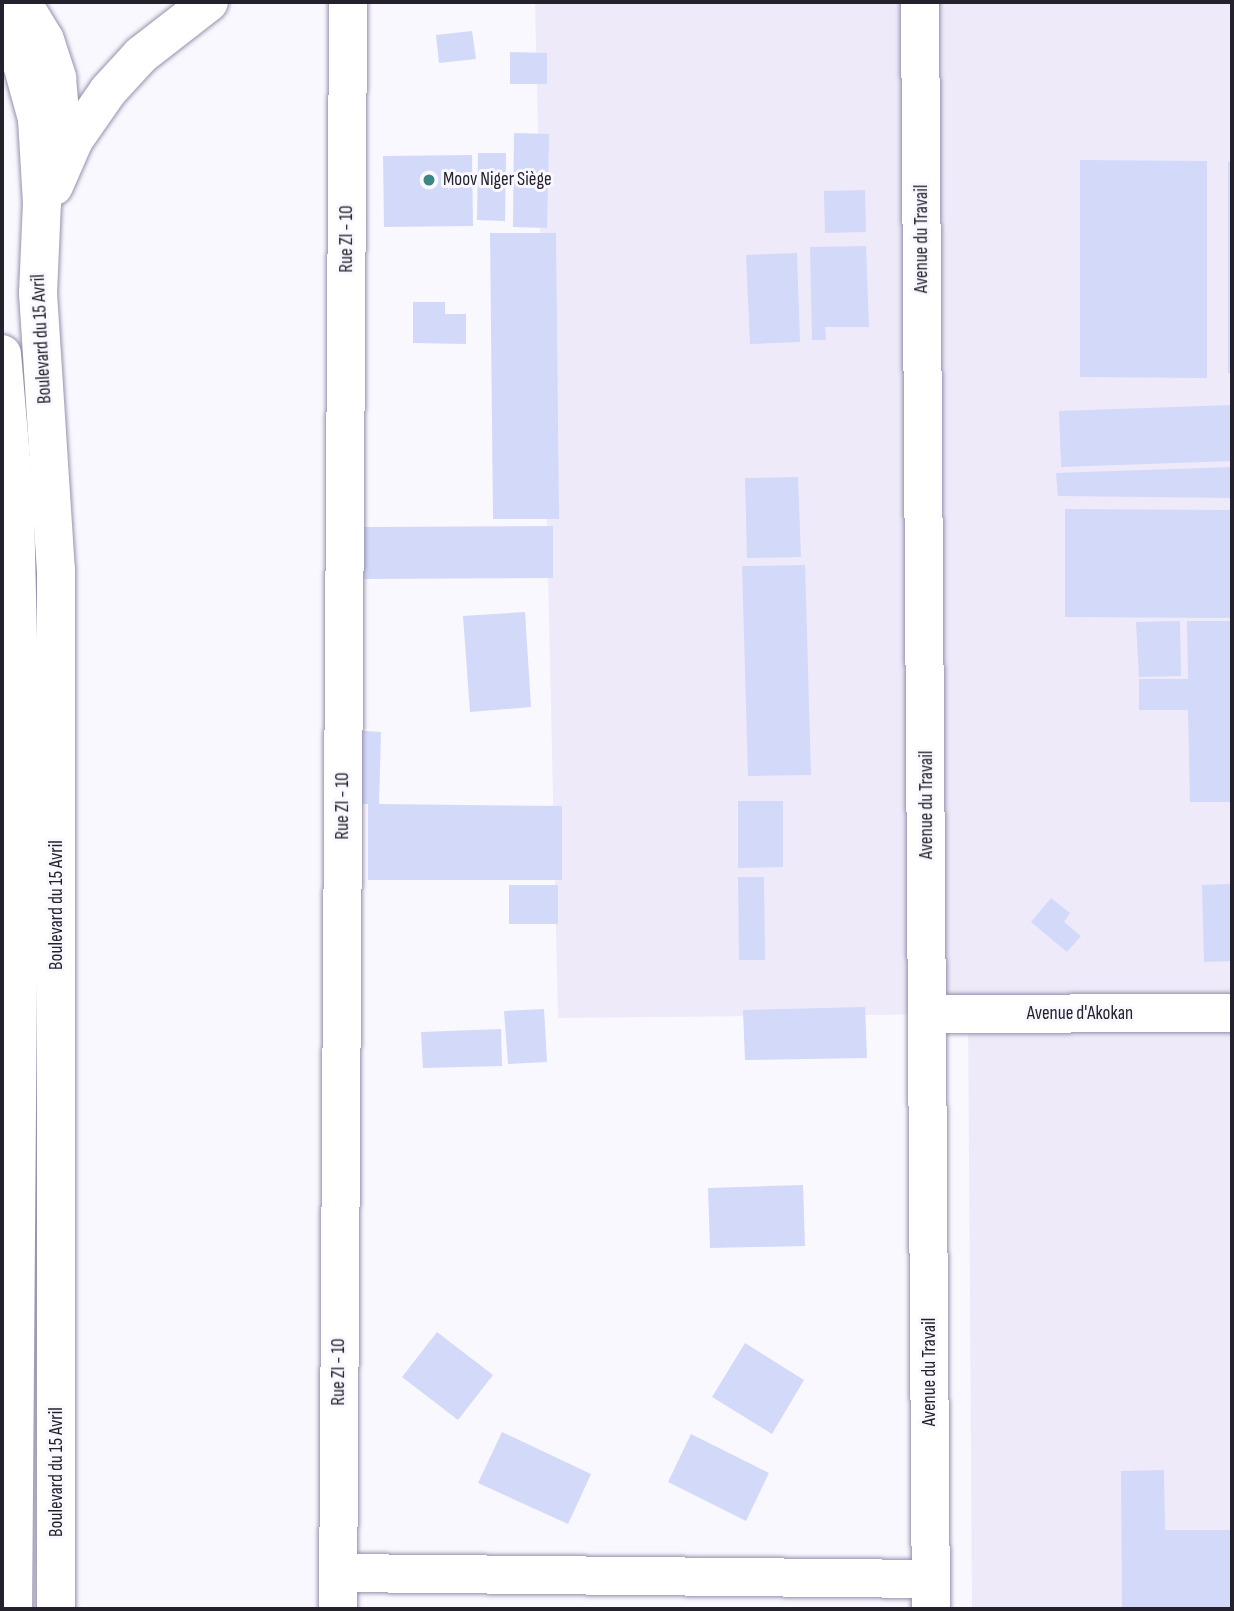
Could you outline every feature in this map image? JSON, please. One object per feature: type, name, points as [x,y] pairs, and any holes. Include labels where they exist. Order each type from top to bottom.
[{"type":"main road","points":[[22,2],[46,40],[57,78],[60,115],[41,210]]},
{"type":"main road","points":[[41,210],[74,140],[108,91],[141,55],[209,2]]},
{"type":"main road","name":"Rue ZI - 10","points":[[338,1591],[348,2]]},
{"type":"main road","name":"Avenue du Travail","points":[[920,2],[931,1594]]},
{"type":"main road","points":[[2,18],[32,96],[41,210]]},
{"type":"main road","name":"Boulevard du 15 Avril","points":[[41,210],[38,293],[56,584],[56,1609]]},
{"type":"main road","name":"Boulevard du 15 Avril","points":[[2,354],[15,507],[20,727],[13,1609]]},
{"type":"main road","name":"Avenue d'Akokan","points":[[928,1014],[1232,1013]]},
{"type":"main road","points":[[338,1591],[931,1594]]},
{"type":"shaded area","points":[[535,2],[1232,2],[1232,1609],[972,1609],[968,1014],[558,1018]]},
{"type":"building","points":[[472,31],[476,59],[439,63],[436,35]]},
{"type":"building","points":[[510,52],[547,53],[547,84],[510,84]]},
{"type":"building","points":[[514,133],[549,134],[547,228],[513,227]]},
{"type":"building","points":[[478,153],[506,153],[505,221],[477,220]]},
{"type":"building","points":[[472,155],[473,226],[384,227],[383,156]]},
{"type":"building","points":[[1080,160],[1207,161],[1207,378],[1080,377]]},
{"type":"building","points":[[1228,162],[1232,162],[1232,373],[1228,373]]},
{"type":"building","points":[[865,190],[866,232],[825,233],[824,191]]},
{"type":"building","points":[[490,233],[556,233],[559,519],[493,519]]},
{"type":"building","points":[[866,246],[869,327],[825,327],[826,340],[812,340],[810,247]]},
{"type":"building","points":[[797,253],[800,342],[750,344],[746,255]]},
{"type":"building","points":[[413,302],[445,302],[445,314],[466,314],[466,344],[413,343]]},
{"type":"building","points":[[1232,405],[1232,461],[1061,467],[1059,411]]},
{"type":"building","points":[[1232,467],[1232,498],[1058,496],[1056,473]]},
{"type":"building","points":[[798,477],[801,557],[747,558],[745,478]]},
{"type":"building","points":[[1065,509],[1232,510],[1232,618],[1065,617]]},
{"type":"building","points":[[553,526],[553,578],[364,579],[364,527]]},
{"type":"building","points":[[805,565],[811,775],[748,776],[742,566]]},
{"type":"building","points":[[525,612],[531,707],[470,712],[463,616]]},
{"type":"building","points":[[1180,621],[1181,676],[1139,677],[1136,622]]},
{"type":"building","points":[[1187,621],[1232,621],[1232,802],[1190,802],[1188,710],[1139,710],[1139,679],[1188,679]]},
{"type":"building","points":[[350,730],[381,732],[379,804],[562,806],[562,880],[368,880],[368,804],[348,804]]},
{"type":"building","points":[[738,801],[783,801],[783,867],[738,868]]},
{"type":"building","points":[[738,877],[764,877],[765,960],[739,960]]},
{"type":"building","points":[[1232,884],[1232,961],[1204,962],[1202,885]]},
{"type":"building","points":[[509,885],[558,885],[558,924],[509,924]]},
{"type":"building","points":[[1051,898],[1070,913],[1064,922],[1081,936],[1067,952],[1031,922]]},
{"type":"building","points":[[865,1007],[867,1058],[745,1060],[743,1010]]},
{"type":"building","points":[[544,1009],[547,1062],[508,1064],[504,1011]]},
{"type":"building","points":[[501,1029],[502,1066],[423,1068],[421,1032]]},
{"type":"building","points":[[803,1185],[805,1246],[710,1248],[708,1188]]},
{"type":"building","points":[[437,1332],[493,1375],[458,1420],[402,1377]]},
{"type":"building","points":[[745,1343],[804,1380],[772,1434],[712,1397]]},
{"type":"building","points":[[502,1432],[591,1474],[568,1524],[478,1483]]},
{"type":"building","points":[[691,1434],[769,1473],[746,1521],[668,1482]]},
{"type":"building","points":[[1164,1470],[1165,1530],[1232,1530],[1232,1609],[1122,1609],[1121,1471]]},
{"type":"place","name":"Moov Niger Siège","points":[[429,180]]}]
